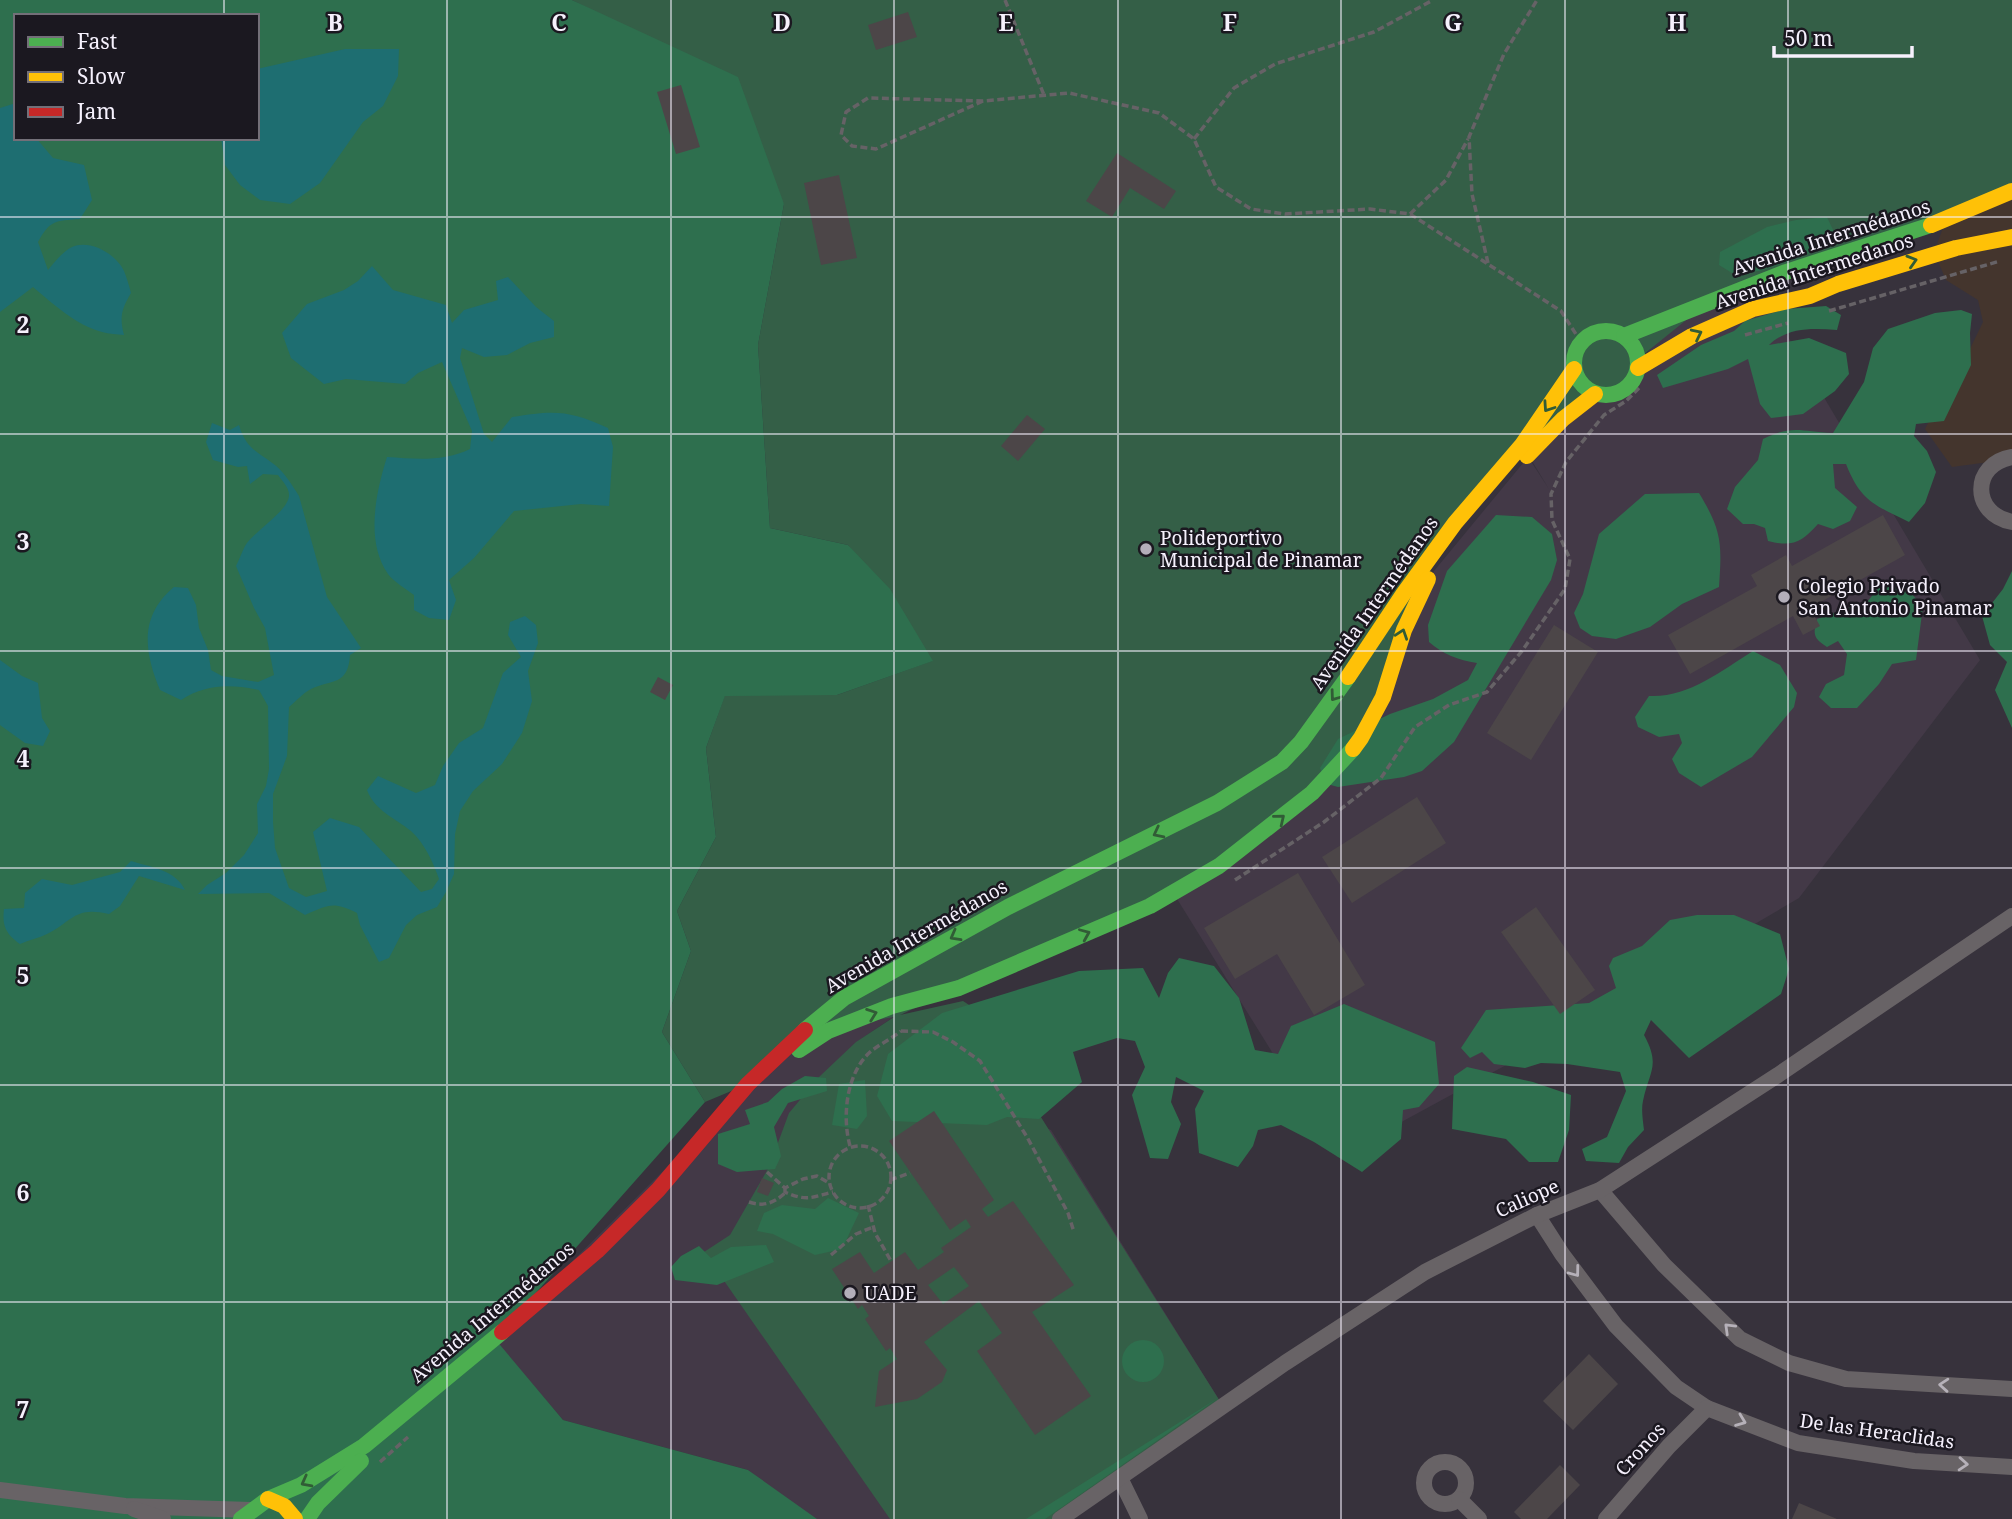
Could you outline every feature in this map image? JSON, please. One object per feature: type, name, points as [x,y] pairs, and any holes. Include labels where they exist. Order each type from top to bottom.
[{"type":"main road","name":"Avenida Intermédanos","points":[[1624,336],[1786,272],[1946,220],[2012,191]]},
{"type":"main road","name":"Avenida Intermedanos","points":[[1638,368],[1692,336],[1753,309],[1810,296],[1838,284],[1956,248],[2012,237]]},
{"type":"main road","points":[[1613,331],[1624,336],[1637,355],[1638,368],[1635,378],[1628,387],[1618,393],[1606,396],[1595,394],[1581,384],[1574,369],[1574,355],[1581,342],[1590,334],[1613,331]]},
{"type":"main road","name":"Avenida Intermédanos","points":[[246,1514],[268,1499],[301,1485],[364,1446],[597,1251],[658,1190],[748,1084],[810,1025],[844,998],[1007,907],[1217,803],[1282,761],[1301,742],[1455,523],[1522,445],[1574,369]]},
{"type":"main road","name":"Avenida Intermédanos","points":[[307,1519],[345,1474],[603,1256],[662,1194],[752,1088],[810,1041],[828,1031],[892,1006],[959,988],[1150,906],[1219,866],[1312,793],[1340,765],[1361,738],[1383,697],[1404,630],[1416,600],[1433,570],[1530,452],[1563,419],[1595,394]]},
{"type":"main road","points":[[268,1499],[280,1502],[295,1519]]},
{"type":"street","points":[[2012,457],[1999,460],[1990,467],[1981,486],[1982,497],[1993,516],[2012,522]]},
{"type":"street","name":"Caliope","points":[[1060,1519],[1285,1363],[1425,1272],[1537,1215],[1600,1190],[1778,1075],[2012,916]]},
{"type":"street","points":[[1600,1190],[1664,1265],[1741,1339],[1788,1363],[1846,1379],[2012,1389]]},
{"type":"street","name":"De las Heraclidas","points":[[1537,1215],[1562,1254],[1616,1326],[1676,1387],[1707,1408],[1798,1443],[1914,1461],[2012,1467]]},
{"type":"street","name":"Cronos","points":[[1606,1519],[1669,1446],[1707,1408]]},
{"type":"street","points":[[1120,1478],[1140,1519]]},
{"type":"street","points":[[0,1490],[125,1506],[246,1514]]},
{"type":"street","points":[[1459,1499],[1479,1519]]},
{"type":"street","points":[[125,1506],[163,1519]]},
{"type":"path","points":[[1005,0],[1044,95]]},
{"type":"path","points":[[1194,139],[1234,88],[1254,76],[1275,64],[1374,32],[1433,0]]},
{"type":"path","points":[[1410,214],[1446,180],[1469,137],[1504,54],[1536,0]]},
{"type":"path","points":[[983,101],[876,149],[852,146],[841,135],[846,113],[868,98],[983,101],[1069,93],[1159,113],[1194,139],[1216,187],[1251,209],[1285,215],[1370,209],[1410,214],[1561,311],[1581,342]]},
{"type":"path","points":[[1469,137],[1472,194],[1488,264]]},
{"type":"path","points":[[896,1020],[901,1031]]},
{"type":"path","points":[[850,1146],[846,1119],[854,1075],[861,1063],[871,1051],[901,1031],[933,1032],[980,1061],[1027,1137],[1068,1213],[1074,1232]]},
{"type":"path","points":[[850,1146],[877,1150],[889,1166],[890,1180],[885,1195],[877,1203],[858,1208],[839,1200],[829,1183],[832,1162],[850,1146]]},
{"type":"path","points":[[766,1172],[785,1190],[800,1199],[812,1199],[833,1192]]},
{"type":"path","points":[[890,1180],[911,1173]]},
{"type":"path","points":[[749,1202],[768,1204],[803,1179],[817,1176],[829,1183]]},
{"type":"path","points":[[868,1205],[873,1227],[891,1261]]},
{"type":"path","points":[[831,1255],[856,1234],[873,1227]]},
{"type":"shaded area","points":[[2012,191],[2012,459],[1952,467],[1925,429],[1983,322],[1978,300],[1946,280],[1934,252],[1946,220]]},
{"type":"shaded area","points":[[1756,283],[1980,660],[1799,898],[1613,1007],[1337,1157],[1174,894],[1416,600],[1434,571],[1528,457],[1549,489],[1529,456],[1638,368],[1669,320]]},
{"type":"shaded area","name":"UADE","points":[[895,1016],[858,1041],[1051,1130],[1223,1406],[1058,1519],[811,1519],[748,1470],[563,1420],[494,1339],[803,1032]]},
{"type":"green space","points":[[0,0],[572,0],[738,77],[784,204],[758,345],[770,528],[848,545],[890,589],[933,661],[837,695],[725,696],[706,748],[716,837],[677,911],[691,951],[662,1032],[705,1102],[495,1339],[563,1420],[748,1470],[817,1519],[0,1519]]},
{"type":"green space","name":"Polideportivo Municipal de Pinamar","points":[[572,0],[2012,0],[2012,191],[1711,300],[1638,359],[1634,376],[1626,388],[1613,394],[1594,394],[1524,450],[1438,552],[1361,738],[1219,866],[900,1015],[963,1001],[980,1012],[1010,1068],[1223,1406],[1058,1519],[890,1519],[704,1252],[730,1235],[769,1167],[789,1113],[819,1077],[856,1042],[894,1017],[803,1032],[748,1084],[705,1102],[662,1032],[691,951],[677,911],[716,837],[706,748],[725,695],[837,695],[932,661],[848,545],[770,528],[758,345],[784,204],[609,19]]},
{"type":"green space","points":[[1827,217],[1834,232],[1824,246],[1799,258],[1759,271],[1732,273],[1719,265],[1720,252],[1767,227],[1796,220]]},
{"type":"green space","points":[[1826,306],[1841,315],[1837,330],[1810,329],[1792,332],[1769,345],[1809,338],[1846,353],[1849,374],[1835,391],[1803,414],[1771,418],[1760,404],[1748,359],[1728,369],[1663,388],[1657,375],[1701,345],[1734,331],[1745,321],[1786,309]]},
{"type":"green space","points":[[1961,310],[1972,314],[1971,365],[1944,421],[1916,424],[1914,436],[1927,451],[1936,472],[1925,503],[1909,522],[1870,501],[1857,487],[1846,464],[1833,464],[1835,488],[1857,507],[1850,521],[1833,529],[1818,524],[1796,542],[1776,543],[1768,541],[1765,528],[1743,524],[1727,509],[1735,487],[1758,460],[1763,439],[1790,430],[1833,433],[1864,382],[1873,348],[1888,329],[1935,313]]},
{"type":"green space","points":[[1699,493],[1719,538],[1719,587],[1682,604],[1650,627],[1616,639],[1592,636],[1580,628],[1574,613],[1583,594],[1599,534],[1645,494]]},
{"type":"green space","points":[[1496,515],[1532,517],[1552,534],[1557,560],[1551,580],[1454,742],[1422,771],[1404,777],[1338,787],[1327,784],[1320,768],[1338,739],[1390,714],[1433,699],[1468,680],[1477,663],[1451,656],[1434,646],[1429,642],[1428,625],[1447,571]]},
{"type":"green space","points":[[2012,571],[2012,728],[1995,690],[2007,662],[1990,645],[1982,616],[2003,589]]},
{"type":"green space","points":[[1882,583],[1903,585],[1923,606],[1916,660],[1892,664],[1879,684],[1857,708],[1831,708],[1819,697],[1826,684],[1844,675],[1847,654],[1838,641],[1827,647],[1819,641],[1815,632],[1817,619],[1868,601]]},
{"type":"green space","points":[[1753,651],[1780,665],[1797,693],[1794,707],[1752,757],[1701,787],[1679,773],[1672,759],[1682,743],[1679,734],[1659,737],[1638,727],[1635,717],[1649,696],[1677,693],[1691,688]]},
{"type":"green space","points":[[1697,915],[1734,915],[1780,934],[1789,969],[1781,994],[1689,1058],[1651,1020],[1644,1035],[1653,1062],[1642,1104],[1644,1130],[1628,1147],[1619,1163],[1586,1161],[1582,1149],[1607,1137],[1626,1091],[1620,1072],[1567,1064],[1541,1063],[1525,1068],[1494,1064],[1482,1052],[1470,1058],[1461,1048],[1486,1010],[1589,1003],[1616,988],[1609,966],[1613,958],[1642,946],[1670,920]]},
{"type":"green space","points":[[1179,958],[1214,966],[1239,998],[1255,1050],[1278,1054],[1291,1026],[1344,1004],[1435,1042],[1439,1084],[1419,1107],[1403,1110],[1401,1139],[1362,1172],[1281,1125],[1258,1130],[1253,1146],[1238,1167],[1199,1153],[1195,1109],[1204,1091],[1176,1077],[1171,1102],[1181,1124],[1168,1159],[1150,1158],[1132,1095],[1145,1067],[1135,1041],[1117,1038],[1073,1052],[1082,1082],[1039,1119],[1007,1117],[987,1125],[892,1121],[877,1096],[888,1054],[942,1013],[1079,971],[1143,968],[1159,998],[1168,973]]},
{"type":"green space","points":[[1467,1067],[1533,1082],[1571,1095],[1569,1130],[1558,1162],[1529,1162],[1506,1139],[1452,1129],[1454,1076]]},
{"type":"green space","points":[[805,1076],[826,1078],[827,1091],[788,1103],[774,1127],[781,1156],[775,1169],[737,1172],[718,1164],[718,1134],[750,1124],[745,1110],[768,1102],[782,1089]]},
{"type":"green space","points":[[865,1080],[867,1116],[857,1129],[832,1125],[839,1084]]},
{"type":"green space","points":[[828,1198],[859,1213],[842,1249],[815,1255],[773,1234],[757,1231],[764,1213],[782,1205],[815,1209]]},
{"type":"green space","points":[[766,1245],[774,1262],[717,1285],[675,1280],[671,1267],[681,1256],[699,1246],[711,1258],[731,1247]]},
{"type":"green space","points":[[1143,1340],[1158,1346],[1164,1361],[1158,1376],[1143,1382],[1128,1376],[1122,1361],[1128,1346]]},
{"type":"green space","points":[[1218,1398],[1045,1519],[1026,1519]]},
{"type":"water","points":[[345,49],[399,49],[398,76],[383,106],[363,122],[320,183],[290,204],[260,200],[240,185],[225,165],[221,140],[259,140],[259,69]]},
{"type":"water","points":[[14,104],[14,140],[38,140],[53,158],[84,165],[92,200],[80,219],[54,223],[38,242],[48,270],[65,252],[79,245],[102,250],[115,259],[124,271],[131,293],[122,313],[124,335],[92,329],[65,313],[33,287],[0,312],[0,108]]},
{"type":"water","points":[[372,266],[393,290],[446,305],[452,323],[464,310],[498,300],[496,281],[508,277],[536,307],[554,321],[554,337],[530,343],[507,355],[484,357],[462,348],[460,358],[484,434],[492,442],[512,417],[561,413],[608,428],[613,447],[609,506],[581,504],[514,511],[474,558],[449,580],[456,600],[449,620],[429,618],[414,610],[414,595],[388,574],[381,561],[375,532],[376,501],[387,457],[440,458],[470,449],[472,431],[442,362],[418,373],[405,384],[346,379],[324,384],[291,358],[282,333],[307,304],[344,290],[358,281]]},
{"type":"water","points":[[212,423],[230,430],[239,425],[249,445],[279,468],[291,483],[299,496],[327,597],[361,648],[350,655],[349,665],[342,677],[311,689],[289,707],[287,756],[273,794],[273,822],[275,848],[289,888],[306,897],[327,891],[313,832],[330,818],[359,827],[421,892],[432,889],[439,879],[424,847],[411,831],[380,809],[367,790],[378,776],[416,793],[435,785],[443,766],[459,743],[483,728],[503,673],[521,657],[508,635],[510,622],[525,616],[536,625],[538,643],[528,671],[532,701],[522,733],[502,764],[473,791],[460,811],[455,834],[454,874],[437,907],[417,915],[406,925],[389,958],[379,962],[360,925],[357,913],[349,909],[331,906],[305,915],[269,893],[198,894],[244,855],[258,833],[257,804],[266,786],[269,769],[268,706],[259,690],[248,688],[209,688],[181,700],[160,690],[148,648],[150,622],[163,598],[174,587],[188,588],[196,605],[199,628],[208,650],[211,670],[222,676],[258,682],[274,675],[265,628],[236,566],[245,546],[278,514],[288,501],[289,495],[287,487],[278,475],[263,474],[250,484],[247,466],[238,467],[213,460],[206,442]]},
{"type":"water","points":[[0,660],[22,676],[38,683],[42,718],[50,731],[43,746],[25,743],[0,725]]},
{"type":"water","points":[[131,861],[169,874],[181,883],[185,890],[139,876],[120,906],[109,914],[82,913],[47,934],[20,944],[6,929],[4,909],[24,908],[25,893],[42,879],[72,885],[120,872]]},
{"type":"building","points":[[908,12],[917,37],[876,50],[868,25]]},
{"type":"building","points":[[681,85],[700,147],[676,154],[657,92]]},
{"type":"building","points":[[1117,153],[1176,191],[1164,209],[1130,188],[1112,217],[1086,201]]},
{"type":"building","points":[[839,175],[857,258],[821,265],[804,183]]},
{"type":"building","points":[[1027,415],[1045,429],[1018,461],[1001,446]]},
{"type":"building","name":"Colegio Privado San Antonio Pinamar","points":[[1883,515],[1905,555],[1810,608],[1820,626],[1803,635],[1793,616],[1690,674],[1668,635],[1757,586],[1751,575],[1786,555],[1792,566]]},
{"type":"building","points":[[1554,625],[1598,652],[1531,760],[1487,733]]},
{"type":"building","points":[[658,677],[673,685],[665,700],[650,692]]},
{"type":"building","points":[[1417,797],[1446,843],[1352,903],[1322,857]]},
{"type":"building","points":[[1298,873],[1365,985],[1314,1015],[1277,954],[1235,979],[1204,928]]},
{"type":"building","points":[[1536,907],[1595,990],[1560,1014],[1501,932]]},
{"type":"building","points":[[934,1111],[994,1200],[982,1209],[988,1217],[1013,1201],[1074,1285],[1032,1312],[1091,1396],[1035,1435],[977,1351],[1002,1333],[979,1301],[924,1342],[947,1370],[942,1382],[917,1399],[875,1407],[879,1371],[897,1359],[890,1348],[886,1351],[865,1319],[869,1316],[862,1305],[858,1309],[832,1269],[860,1252],[874,1273],[905,1252],[918,1270],[944,1252],[941,1248],[971,1227],[966,1219],[950,1230],[889,1141]],"holes":[[[954,1267],[969,1286],[943,1304],[928,1285]]]},
{"type":"building","points":[[762,1178],[774,1183],[768,1196],[757,1192]]},
{"type":"building","points":[[1589,1354],[1618,1384],[1573,1430],[1543,1401]]},
{"type":"building","points":[[1560,1465],[1580,1485],[1547,1519],[1521,1519],[1514,1512]]},
{"type":"building","points":[[1799,1503],[1837,1519],[1792,1519]]},
{"type":"traffic: fast","points":[[1624,336],[1786,272],[1931,225]]},
{"type":"traffic: fast","points":[[1600,331],[1612,331],[1629,340],[1636,351],[1638,363],[1636,375],[1629,386],[1612,395],[1600,395],[1588,390],[1579,381],[1574,369],[1574,357],[1579,345],[1588,336],[1600,331]]},
{"type":"traffic: fast","points":[[805,1030],[844,998],[1008,907],[1217,803],[1282,762],[1301,742],[1348,677]]},
{"type":"traffic: fast","points":[[799,1050],[828,1031],[892,1006],[959,988],[1150,906],[1219,866],[1312,793],[1353,749]]},
{"type":"traffic: fast","points":[[241,1519],[268,1499],[301,1485],[364,1446],[502,1332]]},
{"type":"traffic: fast","points":[[307,1519],[318,1503],[361,1461]]},
{"type":"traffic: slow","points":[[1931,225],[2012,191]]},
{"type":"traffic: slow","points":[[1638,368],[1692,336],[1753,309],[1810,296],[1838,284],[1956,248],[2012,237]]},
{"type":"traffic: slow","points":[[1348,677],[1455,523],[1522,445],[1574,369]]},
{"type":"traffic: slow","points":[[1527,456],[1563,419],[1595,394]]},
{"type":"traffic: slow","points":[[1353,749],[1383,697],[1404,630],[1428,579]]},
{"type":"traffic: slow","points":[[268,1499],[284,1506],[295,1519]]},
{"type":"traffic: jam","points":[[502,1332],[597,1251],[658,1190],[748,1084],[805,1030]]},
{"type":"place","name":"Polideportivo Municipal de Pinamar","points":[[1146,549]]},
{"type":"place","name":"Colegio Privado San Antonio Pinamar","points":[[1784,597]]},
{"type":"place","name":"UADE","points":[[850,1293]]}]
